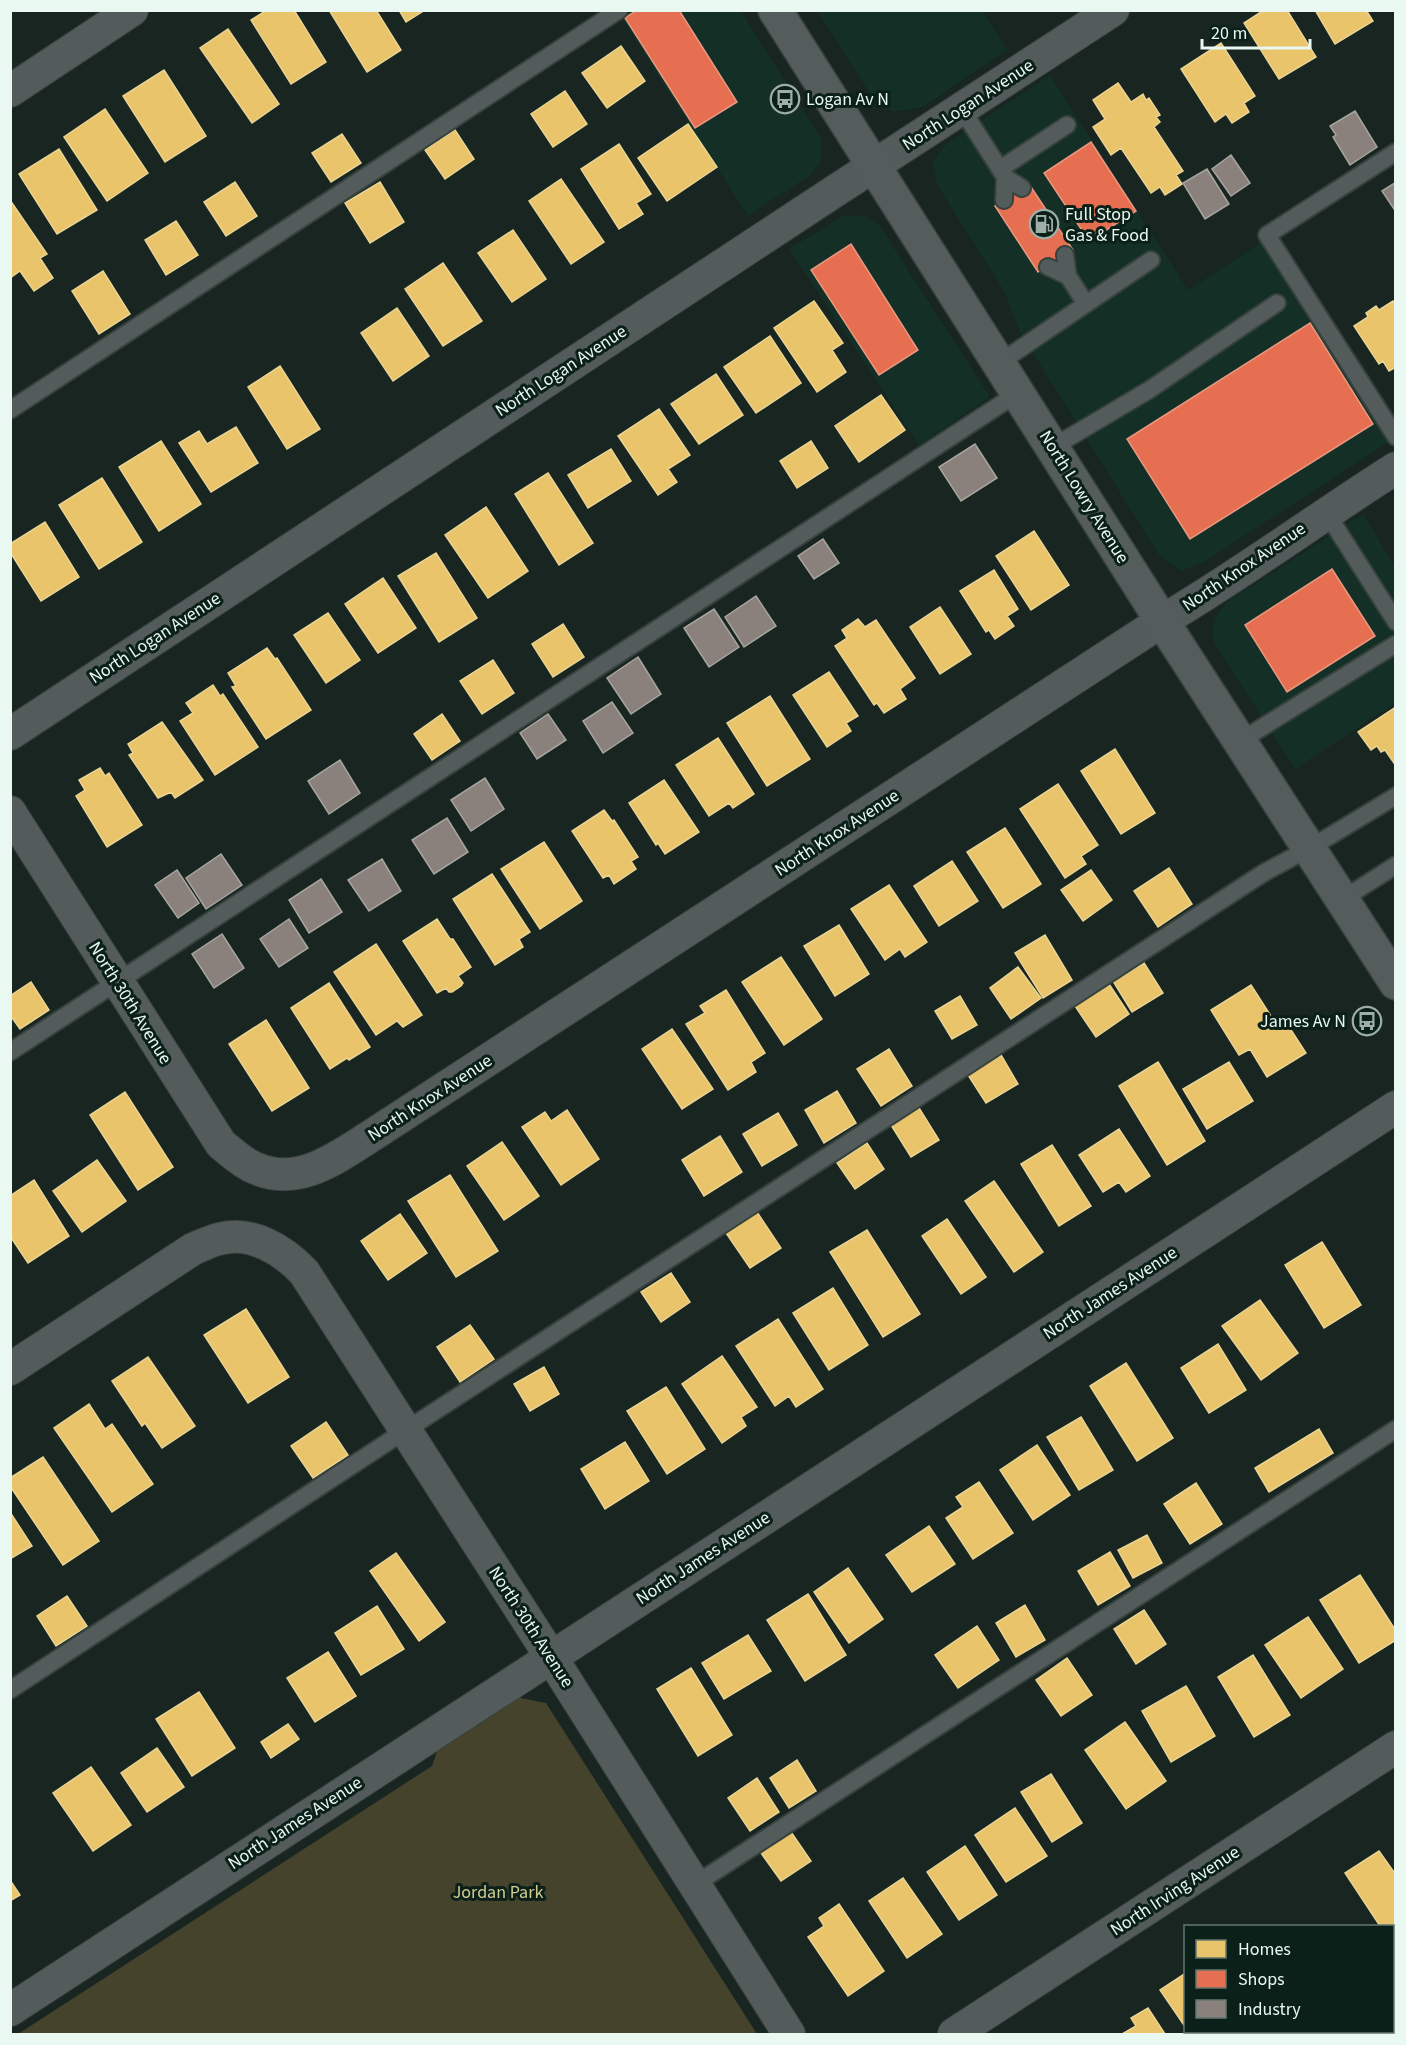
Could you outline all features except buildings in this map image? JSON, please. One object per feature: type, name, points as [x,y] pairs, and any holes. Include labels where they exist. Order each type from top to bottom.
[{"type":"main road","name":"North Lowry Avenue","points":[[775,10],[1162,621],[1395,983]]},
{"type":"street","points":[[10,91],[132,10]]},
{"type":"street","name":"North Logan Avenue","points":[[10,734],[1113,10]]},
{"type":"street","name":"North Knox Avenue","points":[[269,1173],[305,1173],[332,1160],[1162,621],[1209,593],[1326,512],[1395,468]]},
{"type":"street","name":"North 30th Avenue","points":[[10,812],[221,1144],[249,1165],[269,1173]]},
{"type":"street","name":"North James Avenue","points":[[10,2010],[1395,1107]]},
{"type":"street","name":"North 30th Avenue","points":[[10,1369],[193,1250],[226,1238],[254,1240],[292,1259],[304,1272],[406,1430],[789,2034]]},
{"type":"street","name":"North Irving Avenue","points":[[954,2034],[1395,1747]]},
{"type":"lane","points":[[10,410],[619,10]]},
{"type":"lane","points":[[962,108],[1003,173],[1023,188]]},
{"type":"lane","points":[[1003,173],[1067,125]]},
{"type":"lane","points":[[1395,152],[1267,235],[1395,437]]},
{"type":"lane","points":[[1003,173],[1004,200]]},
{"type":"lane","points":[[1065,255],[1068,276],[1086,304]]},
{"type":"lane","points":[[999,363],[1151,260]]},
{"type":"lane","points":[[1048,267],[1068,276]]},
{"type":"lane","points":[[1053,447],[1149,390],[1277,303]]},
{"type":"lane","points":[[10,1052],[1018,393]]},
{"type":"lane","points":[[1326,512],[1395,622]]},
{"type":"lane","points":[[1240,741],[1395,644]]},
{"type":"lane","points":[[10,1690],[1264,872],[1310,848],[1395,796]]},
{"type":"lane","points":[[1343,899],[1395,865]]},
{"type":"lane","points":[[694,1885],[1395,1429]]},
{"type":"shaded area","points":[[628,10],[741,11],[822,140],[821,161],[812,174],[748,216],[620,16]]},
{"type":"shaded area","points":[[817,11],[983,11],[1007,50],[923,107],[893,112],[874,100]]},
{"type":"shaded area","points":[[1050,75],[1188,290],[1261,243],[1390,441],[1204,562],[1181,571],[1159,555],[1020,332],[1004,291],[937,185],[933,162],[947,143]]},
{"type":"shaded area","points":[[845,215],[865,216],[879,225],[990,397],[919,445],[789,249]]},
{"type":"shaded area","points":[[1363,514],[1395,566],[1395,703],[1295,769],[1214,643],[1214,618],[1226,603]]},
{"type":"green space","name":"Jordan Park","points":[[515,1697],[546,1703],[757,2034],[18,2034],[432,1766],[438,1748]]},
{"type":"place","name":"Logan Av N","points":[[785,99]]},
{"type":"place","name":"Full Stop Gas & Food","points":[[1044,224]]},
{"type":"place","name":"James Av N","points":[[1367,1021]]}]
